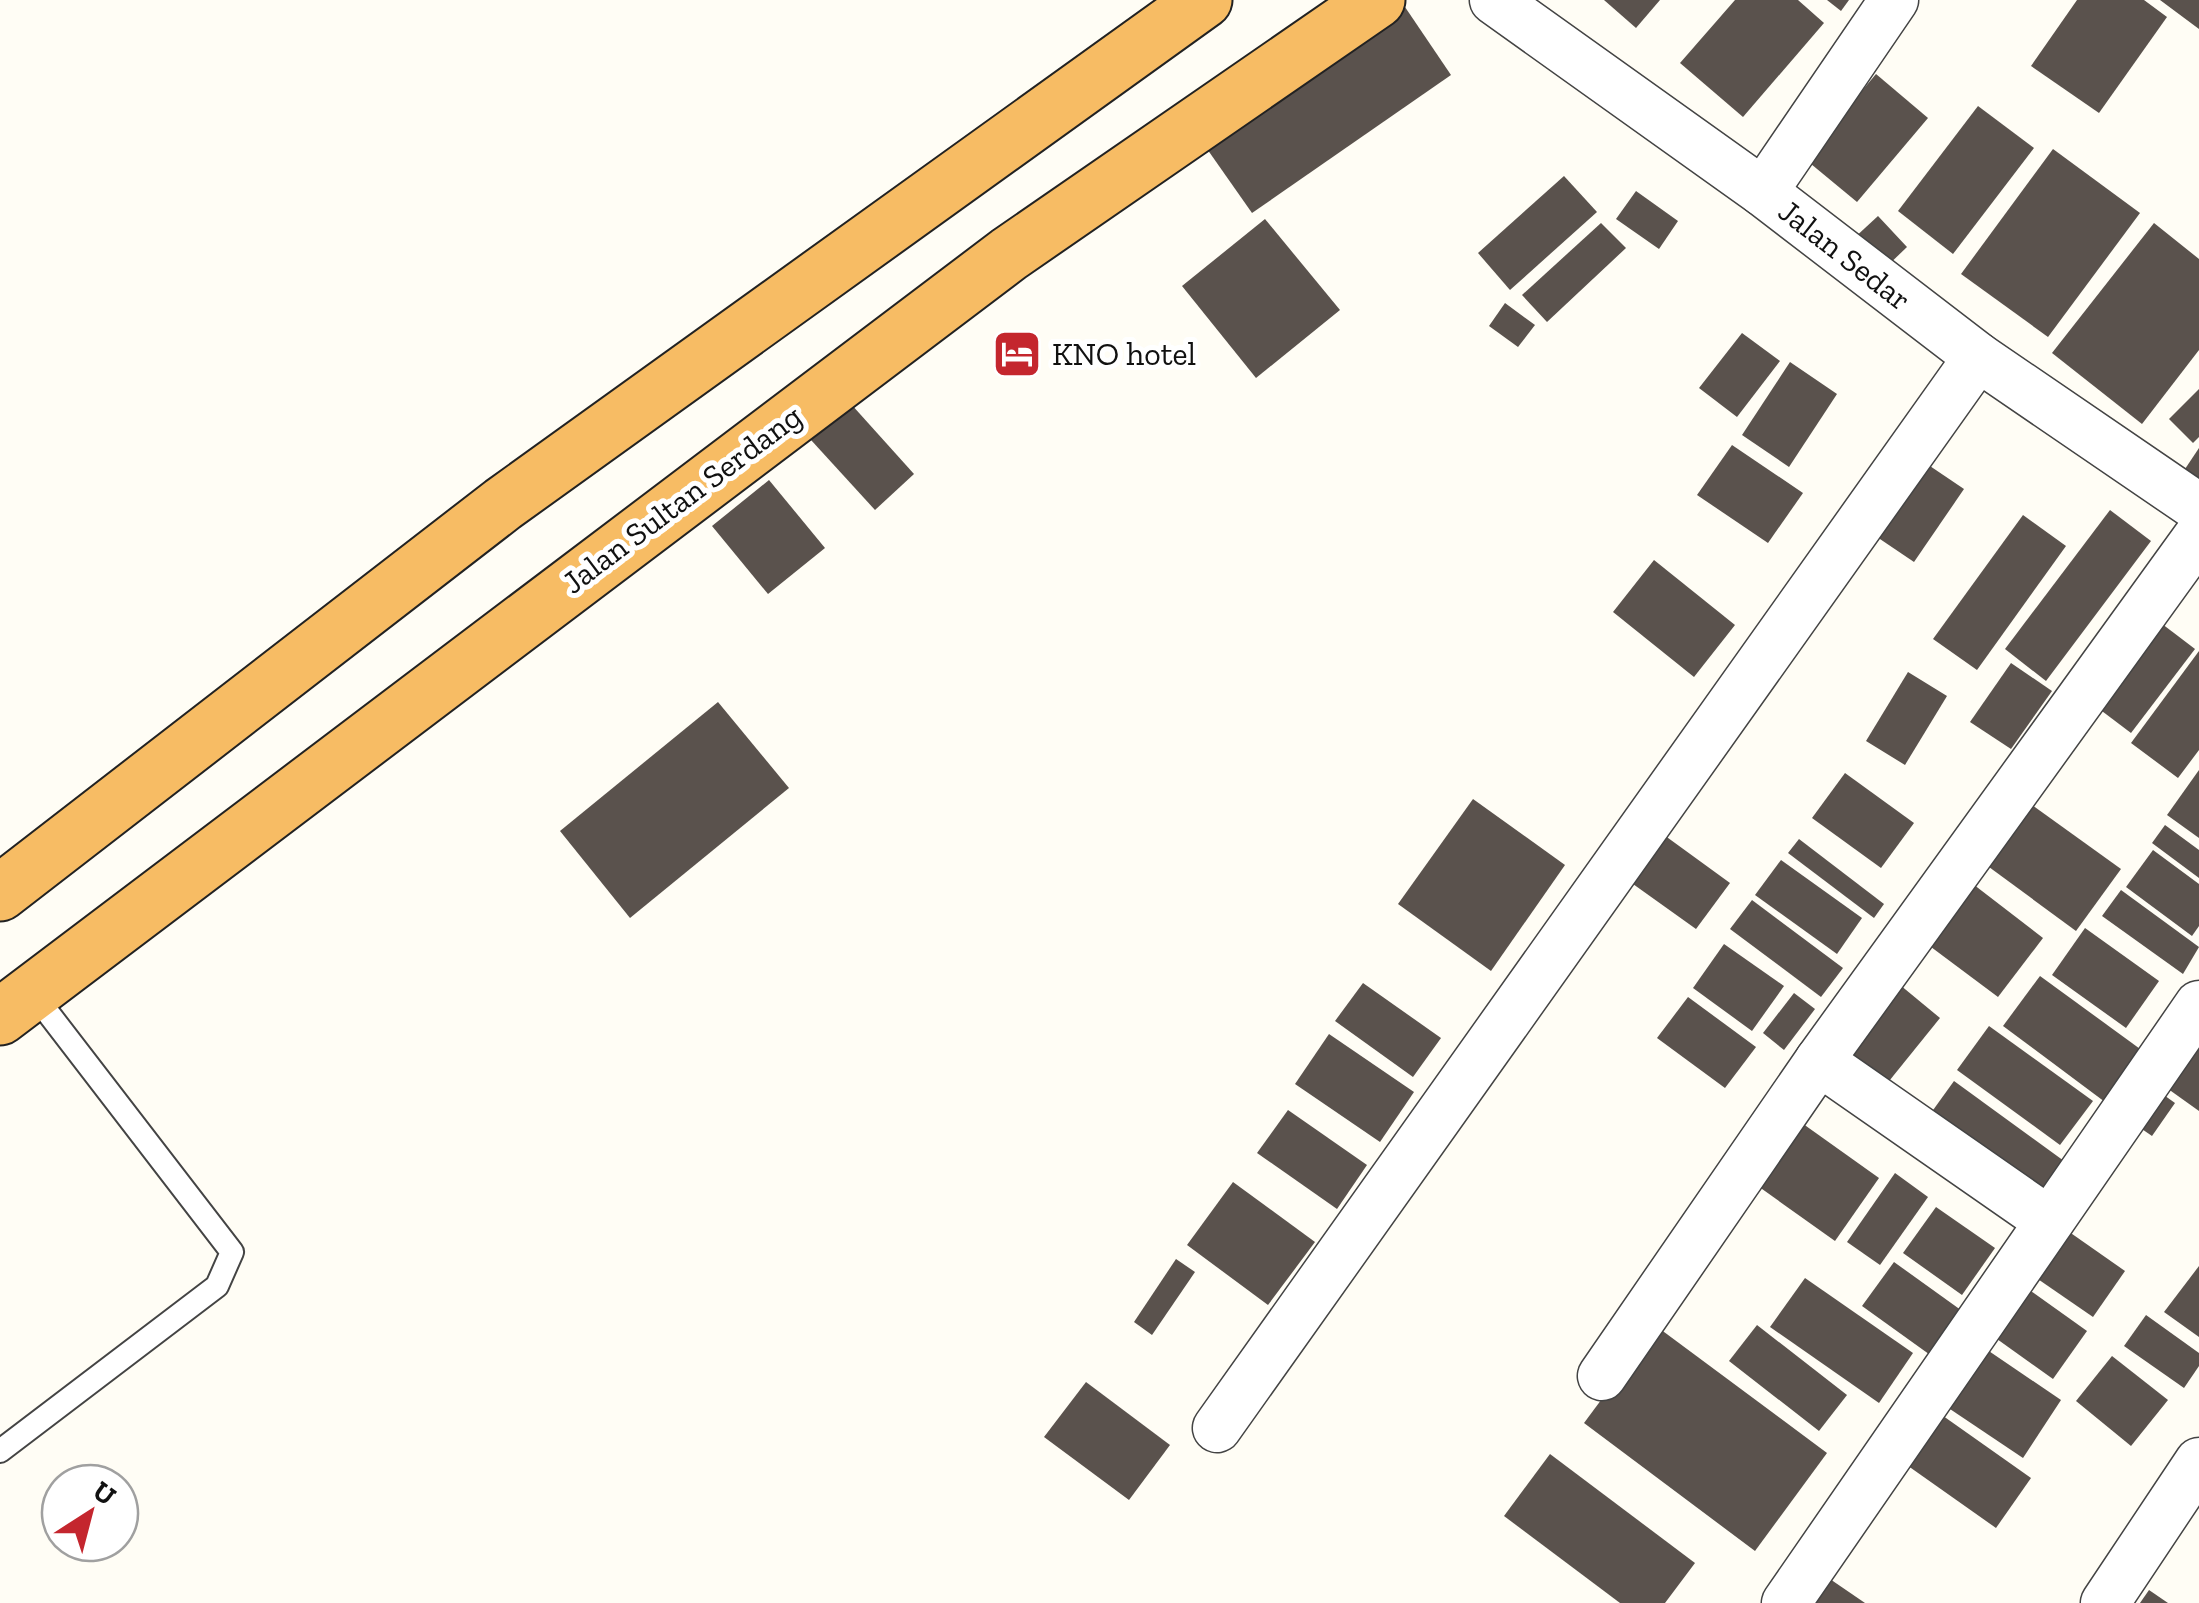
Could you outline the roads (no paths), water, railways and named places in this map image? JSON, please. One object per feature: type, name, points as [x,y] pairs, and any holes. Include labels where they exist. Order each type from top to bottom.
[{"type":"highway","points":[[0,893],[503,504],[1204,0]]},
{"type":"highway","name":"Jalan Sultan Serdang","points":[[16,1005],[1008,254],[1377,0]]},
{"type":"street","name":"Jalan Sedar","points":[[1494,0],[1763,192],[1978,357],[2199,508]]},
{"type":"street","points":[[1763,192],[1894,0]]},
{"type":"street","points":[[1217,1428],[1978,357]]},
{"type":"street","points":[[1602,1376],[1819,1061],[2199,535]]},
{"type":"street","points":[[1786,1603],[2199,1004]]},
{"type":"street","points":[[1819,1061],[2049,1220]]},
{"type":"street","points":[[2105,1603],[2199,1462]]},
{"type":"lane","points":[[0,1451],[217,1286],[232,1252],[16,1005]]},
{"type":"place","name":"KNO hotel","points":[[1017,354]]}]
